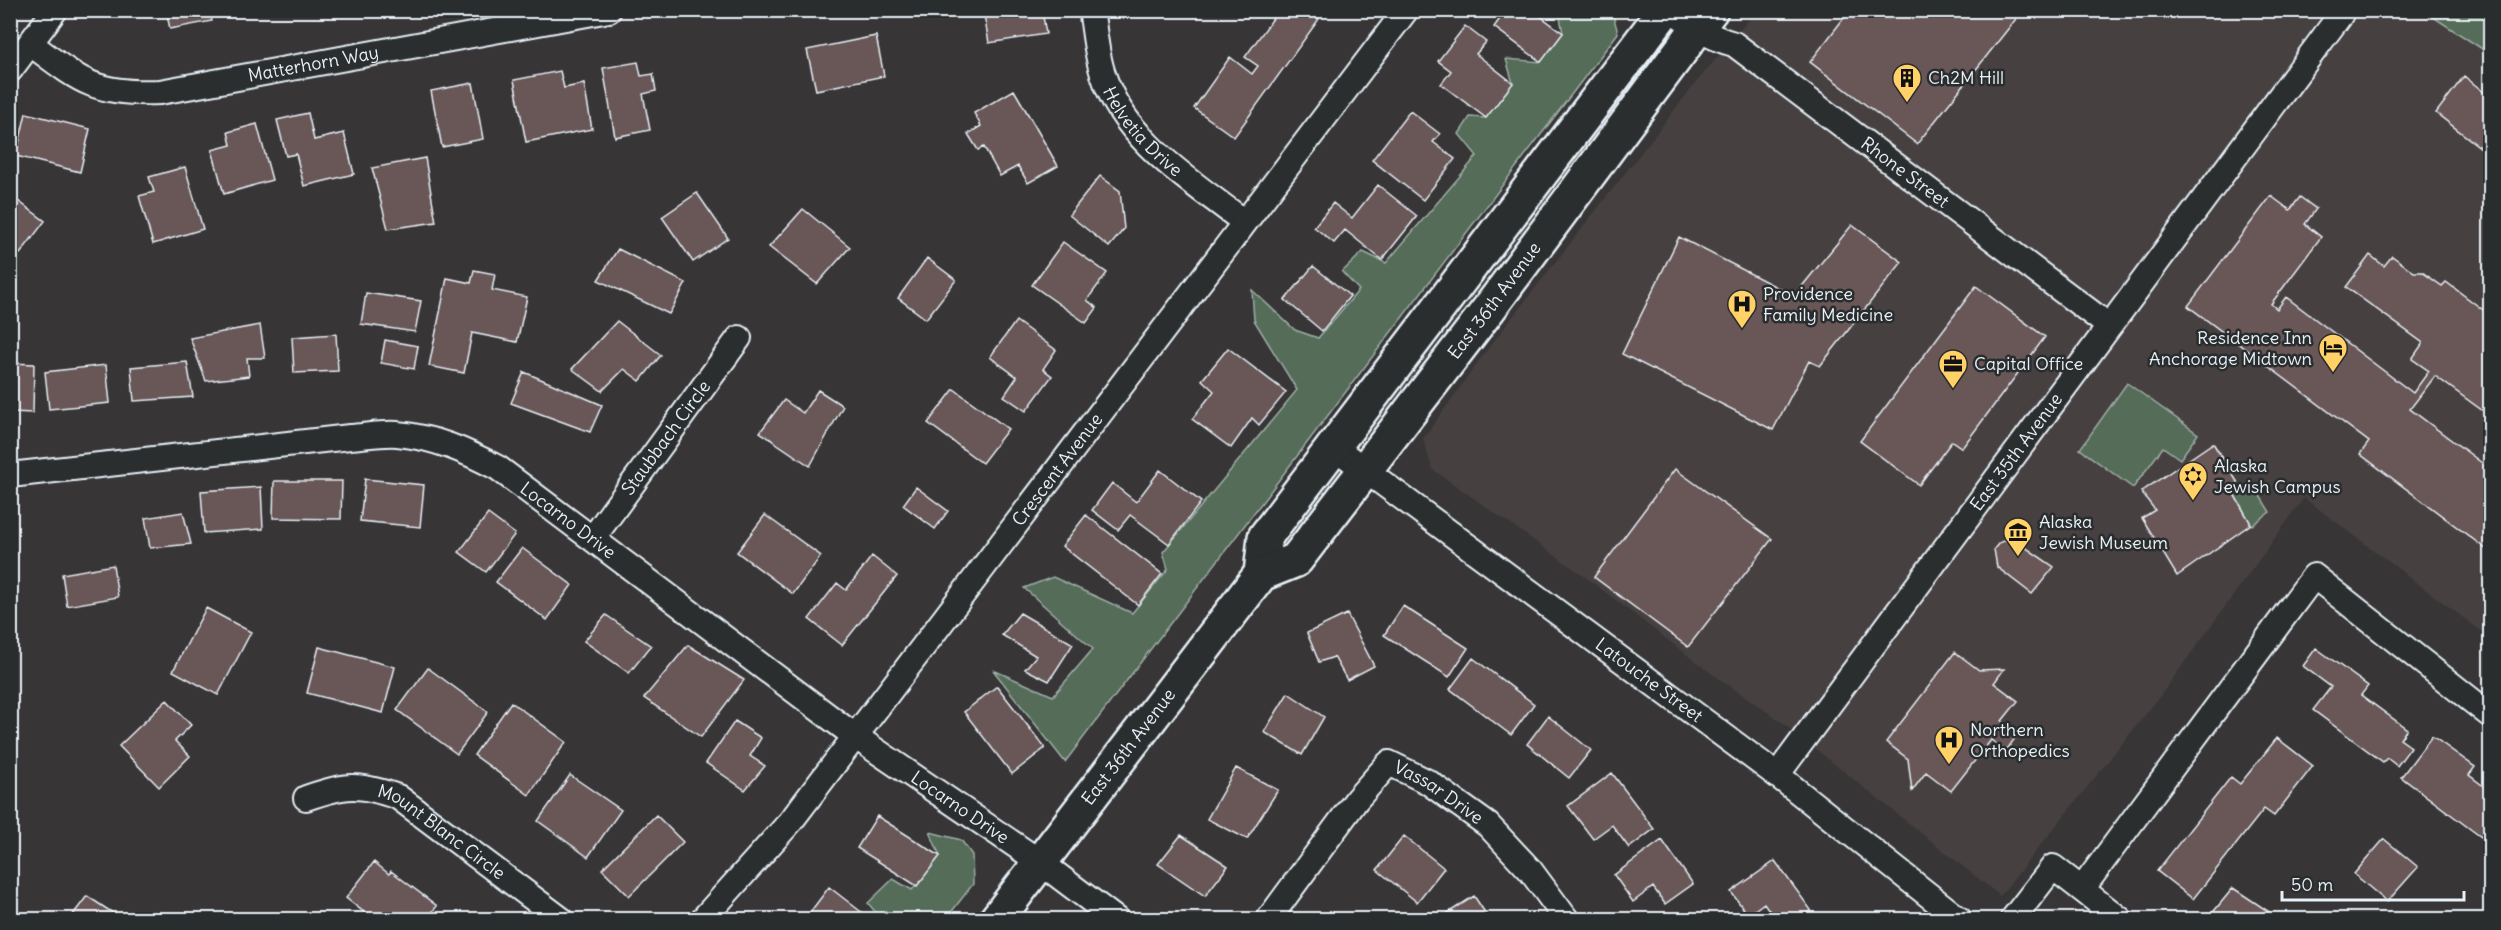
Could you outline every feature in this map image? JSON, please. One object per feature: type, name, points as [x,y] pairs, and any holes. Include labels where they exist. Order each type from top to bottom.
[{"type":"main road","points":[[1261,574],[1265,537],[1665,10]]},
{"type":"main road","name":"East 36th Avenue","points":[[996,920],[1261,574],[1296,560],[1366,470],[1488,310],[1693,16]]},
{"type":"street","points":[[10,70],[55,10]]},
{"type":"street","name":"Matterhorn Way","points":[[31,44],[77,79],[93,86],[135,93],[160,92],[609,10]]},
{"type":"street","name":"Helvetia Drive","points":[[1091,10],[1103,74],[1118,106],[1136,131],[1152,149],[1244,222]]},
{"type":"street","name":"Crescent Avenue","points":[[702,920],[791,821],[856,737],[1406,10]]},
{"type":"street","name":"East 35th Avenue","points":[[1778,775],[2339,12]]},
{"type":"street","name":"Rhone Street","points":[[1693,16],[1720,40],[1734,44],[2109,326]]},
{"type":"street","name":"Staubbach Circle","points":[[593,538],[739,338]]},
{"type":"street","name":"Locarno Drive","points":[[10,475],[350,437],[396,434],[432,440],[466,450],[498,468],[856,737],[1040,862],[1117,920]]},
{"type":"street","name":"Latouche Street","points":[[1334,447],[1778,775],[1960,920]]},
{"type":"street","points":[[2082,889],[2314,576],[2490,715]]},
{"type":"street","name":"Vassar Drive","points":[[1268,920],[1357,800],[1389,763],[1428,782],[1488,825],[1530,870],[1567,920]]},
{"type":"street","name":"Mount Blanc Circle","points":[[306,798],[338,787],[370,787],[398,797],[562,920]]},
{"type":"street","points":[[2012,920],[2053,867],[2121,920]]},
{"type":"shaded area","points":[[1756,11],[2490,11],[2490,638],[2304,498],[2161,695],[2000,896],[1779,720],[1708,671],[1580,573],[1432,469],[1423,439],[1489,347],[1694,85]]},
{"type":"green space","points":[[1564,10],[1612,11],[1618,33],[1065,762],[993,670],[1053,696],[1093,649],[1024,588],[1053,577],[1132,613],[1168,569],[1163,552],[1297,390],[1254,320],[1252,290],[1295,330],[1318,338],[1359,290],[1342,272],[1363,252],[1386,263],[1477,156],[1459,134],[1470,117],[1486,118],[1513,83],[1506,59],[1541,62],[1563,33],[1559,12]]},
{"type":"green space","points":[[2424,11],[2490,11],[2490,54]]},
{"type":"green space","points":[[2127,383],[2198,434],[2180,459],[2163,447],[2133,488],[2080,449]]},
{"type":"green space","points":[[2252,483],[2270,512],[2252,525],[2233,492]]},
{"type":"green space","points":[[930,832],[961,840],[972,855],[973,884],[946,919],[881,919],[868,903],[893,879],[912,890],[940,856]]},
{"type":"building","points":[[166,10],[210,10],[212,21],[170,29]]},
{"type":"building","points":[[228,10],[257,10],[230,17]]},
{"type":"building","points":[[990,10],[1042,10],[1046,34],[989,43],[984,15],[991,13]]},
{"type":"building","points":[[1279,10],[1308,10],[1319,19],[1234,137],[1194,108],[1230,57],[1252,74],[1258,66],[1245,57]]},
{"type":"building","points":[[1506,10],[1532,10],[1563,33],[1541,62],[1494,27]]},
{"type":"building","name":"Ch2M Hill","points":[[1850,10],[2023,10],[1917,144],[1810,62]]},
{"type":"building","points":[[1465,26],[1486,42],[1476,54],[1513,83],[1486,118],[1441,84],[1451,71],[1438,61]]},
{"type":"building","points":[[876,36],[884,76],[816,90],[807,50]]},
{"type":"building","points":[[638,62],[641,76],[653,74],[656,91],[643,94],[650,130],[615,137],[603,68]]},
{"type":"building","points":[[560,71],[564,88],[584,84],[592,129],[526,142],[514,80]]},
{"type":"building","points":[[2464,76],[2490,97],[2490,155],[2436,113]]},
{"type":"building","points":[[473,83],[483,139],[442,147],[431,91]]},
{"type":"building","points":[[1014,90],[1058,166],[1028,183],[1018,166],[1000,176],[984,147],[978,150],[968,134],[981,126],[974,113]]},
{"type":"building","points":[[1410,111],[1440,134],[1433,142],[1455,159],[1423,200],[1372,160]]},
{"type":"building","points":[[26,113],[90,129],[80,172],[16,156]]},
{"type":"building","points":[[308,113],[314,140],[344,133],[354,174],[304,186],[296,154],[286,156],[277,120]]},
{"type":"building","points":[[257,124],[272,180],[224,194],[212,150],[231,145],[228,132]]},
{"type":"building","points":[[425,158],[436,222],[388,229],[372,168]]},
{"type":"building","points":[[185,167],[203,229],[153,244],[139,196],[154,192],[149,177]]},
{"type":"building","points":[[1100,176],[1120,191],[1124,229],[1109,247],[1069,215]]},
{"type":"building","points":[[1378,185],[1417,216],[1382,260],[1345,230],[1334,243],[1314,227],[1333,203],[1352,218]]},
{"type":"building","points":[[697,193],[728,238],[693,262],[662,217]]},
{"type":"building","points":[[10,195],[45,221],[20,254],[10,247]]},
{"type":"building","name":"Residence Inn Anchorage Midtown","points":[[2271,196],[2290,210],[2300,197],[2316,209],[2305,224],[2321,237],[2271,304],[2277,309],[2286,297],[2413,393],[2429,371],[2412,359],[2423,343],[2346,287],[2370,255],[2384,266],[2392,256],[2414,272],[2422,272],[2442,286],[2446,282],[2490,315],[2490,416],[2435,376],[2410,409],[2490,469],[2490,552],[2360,454],[2369,442],[2188,306]]},
{"type":"building","points":[[803,209],[850,247],[817,284],[769,247]]},
{"type":"building","name":"Providence Family Medicine","points":[[1852,225],[1902,262],[1820,366],[1809,361],[1773,430],[1622,354],[1679,237],[1794,296]]},
{"type":"building","points":[[1063,242],[1107,273],[1087,300],[1097,308],[1086,323],[1032,285]]},
{"type":"building","points":[[618,249],[686,283],[669,314],[598,280]]},
{"type":"building","points":[[927,258],[956,280],[926,319],[898,298]]},
{"type":"building","points":[[1313,266],[1350,296],[1322,331],[1285,300]]},
{"type":"building","points":[[474,270],[495,274],[492,290],[527,297],[517,342],[472,333],[464,373],[429,366],[447,278],[471,283]]},
{"type":"building","name":"Capital Office","points":[[1976,286],[2045,337],[1962,448],[1952,441],[1919,485],[1860,441]]},
{"type":"building","points":[[366,293],[421,301],[415,332],[361,324]]},
{"type":"building","points":[[617,321],[661,355],[640,381],[624,369],[602,391],[572,369]]},
{"type":"building","points":[[1016,321],[1056,350],[1043,369],[1052,376],[1026,411],[1004,396],[1017,377],[990,357]]},
{"type":"building","points":[[260,325],[265,358],[247,358],[249,376],[206,381],[190,338]]},
{"type":"building","points":[[336,334],[338,371],[294,373],[292,337]]},
{"type":"building","points":[[385,340],[418,346],[414,369],[381,363]]},
{"type":"building","points":[[1228,348],[1286,392],[1259,425],[1252,418],[1231,448],[1192,419],[1214,391],[1202,380]]},
{"type":"building","points":[[187,362],[193,397],[134,401],[131,367]]},
{"type":"building","points":[[10,363],[34,364],[33,413],[10,412]]},
{"type":"building","points":[[106,365],[110,403],[49,409],[45,372]]},
{"type":"building","points":[[524,372],[602,405],[590,432],[511,403]]},
{"type":"building","points":[[954,389],[1008,429],[982,463],[928,423]]},
{"type":"building","points":[[818,390],[843,406],[810,466],[760,432],[784,400],[803,413]]},
{"type":"building","name":"Alaska Jewish Campus","points":[[2213,443],[2238,483],[2230,487],[2251,524],[2177,576],[2142,518],[2155,510],[2141,492]]},
{"type":"building","points":[[1675,469],[1772,539],[1688,647],[1594,577]]},
{"type":"building","points":[[1160,470],[1201,502],[1169,544],[1130,515],[1118,530],[1092,510],[1112,483],[1136,502]]},
{"type":"building","points":[[365,479],[424,485],[420,527],[360,521]]},
{"type":"building","points":[[274,481],[342,481],[341,519],[273,518]]},
{"type":"building","points":[[261,487],[263,529],[204,533],[201,491]]},
{"type":"building","points":[[916,487],[948,511],[935,529],[903,505]]},
{"type":"building","points":[[183,512],[191,544],[150,548],[145,518]]},
{"type":"building","points":[[488,514],[515,534],[486,572],[459,552]]},
{"type":"building","points":[[765,515],[821,556],[793,594],[737,552]]},
{"type":"building","points":[[1086,515],[1162,574],[1138,605],[1062,546]]},
{"type":"building","name":"Alaska Jewish Museum","points":[[2012,538],[2054,567],[2032,594],[1997,567],[1994,549],[1999,543]]},
{"type":"building","points":[[522,548],[572,585],[547,620],[496,582]]},
{"type":"building","points":[[872,556],[897,576],[842,645],[809,619],[837,583],[846,590]]},
{"type":"building","points":[[113,565],[118,597],[67,606],[62,574]]},
{"type":"building","points":[[1403,606],[1468,648],[1449,677],[1384,635]]},
{"type":"building","points":[[206,608],[251,632],[218,695],[173,671]]},
{"type":"building","points":[[1020,613],[1073,644],[1049,681],[1025,669],[1036,656],[1002,635]]},
{"type":"building","points":[[1347,614],[1374,666],[1347,680],[1334,657],[1319,662],[1307,633]]},
{"type":"building","points":[[606,615],[651,646],[629,673],[584,641]]},
{"type":"building","points":[[688,645],[744,680],[701,737],[644,698]]},
{"type":"building","points":[[319,647],[395,667],[383,713],[307,693]]},
{"type":"building","points":[[2316,648],[2368,686],[2361,695],[2407,729],[2400,739],[2411,747],[2397,766],[2387,758],[2383,762],[2313,710],[2331,687],[2303,666]]},
{"type":"building","points":[[1955,652],[1979,670],[2004,669],[1994,683],[2018,701],[2002,721],[2018,734],[2006,751],[1991,740],[1951,791],[1926,772],[1912,791],[1908,759],[1886,742]]},
{"type":"building","points":[[1473,658],[1534,704],[1511,735],[1450,689]]},
{"type":"building","points":[[428,668],[488,712],[457,754],[397,710]]},
{"type":"building","points":[[997,686],[1045,748],[1012,774],[964,712]]},
{"type":"building","points":[[1288,693],[1324,717],[1302,755],[1264,732]]},
{"type":"building","points":[[167,700],[191,725],[175,741],[190,756],[159,787],[119,746]]},
{"type":"building","points":[[511,702],[566,742],[529,795],[474,755]]},
{"type":"building","points":[[1548,716],[1591,750],[1569,778],[1527,744]]},
{"type":"building","points":[[735,721],[761,738],[750,756],[765,766],[745,790],[706,763]]},
{"type":"building","points":[[2432,736],[2475,767],[2469,775],[2490,791],[2490,835],[2485,831],[2481,837],[2401,777]]},
{"type":"building","points":[[2277,738],[2313,766],[2274,816],[2264,809],[2193,899],[2157,871],[2231,777],[2240,784]]},
{"type":"building","points":[[1236,768],[1278,790],[1247,839],[1207,819]]},
{"type":"building","points":[[1612,773],[1654,829],[1629,848],[1612,825],[1593,839],[1568,806]]},
{"type":"building","points":[[570,775],[621,810],[588,857],[538,821]]},
{"type":"building","points":[[656,815],[683,842],[629,896],[602,869]]},
{"type":"building","points":[[877,816],[940,856],[917,886],[857,848]]},
{"type":"building","points":[[1181,835],[1228,866],[1205,896],[1158,864]]},
{"type":"building","points":[[1404,836],[1444,868],[1417,902],[1377,870]]},
{"type":"building","points":[[2384,839],[2418,867],[2387,902],[2354,874]]},
{"type":"building","points":[[1662,840],[1693,884],[1665,904],[1653,887],[1633,902],[1614,875]]},
{"type":"building","points":[[1775,861],[1811,910],[1798,920],[1776,920],[1764,903],[1748,915],[1731,892]]},
{"type":"building","points":[[374,862],[389,874],[391,871],[437,906],[426,920],[374,920],[346,898]]},
{"type":"building","points":[[829,887],[864,914],[859,920],[805,919]]},
{"type":"building","points":[[2233,888],[2281,920],[2215,920],[2210,916]]},
{"type":"building","points":[[87,896],[116,915],[113,920],[69,920]]},
{"type":"building","points":[[1474,896],[1490,920],[1437,920]]},
{"type":"place","name":"Ch2M Hill","points":[[1907,104]]},
{"type":"place","name":"Providence Family Medicine","points":[[1742,330]]},
{"type":"place","name":"Residence Inn Anchorage Midtown","points":[[2333,374]]},
{"type":"place","name":"Capital Office","points":[[1953,390]]},
{"type":"place","name":"Alaska Jewish Campus","points":[[2193,502]]},
{"type":"place","name":"Alaska Jewish Museum","points":[[2018,558]]},
{"type":"place","name":"Northern Orthopedics","points":[[1949,766]]}]
